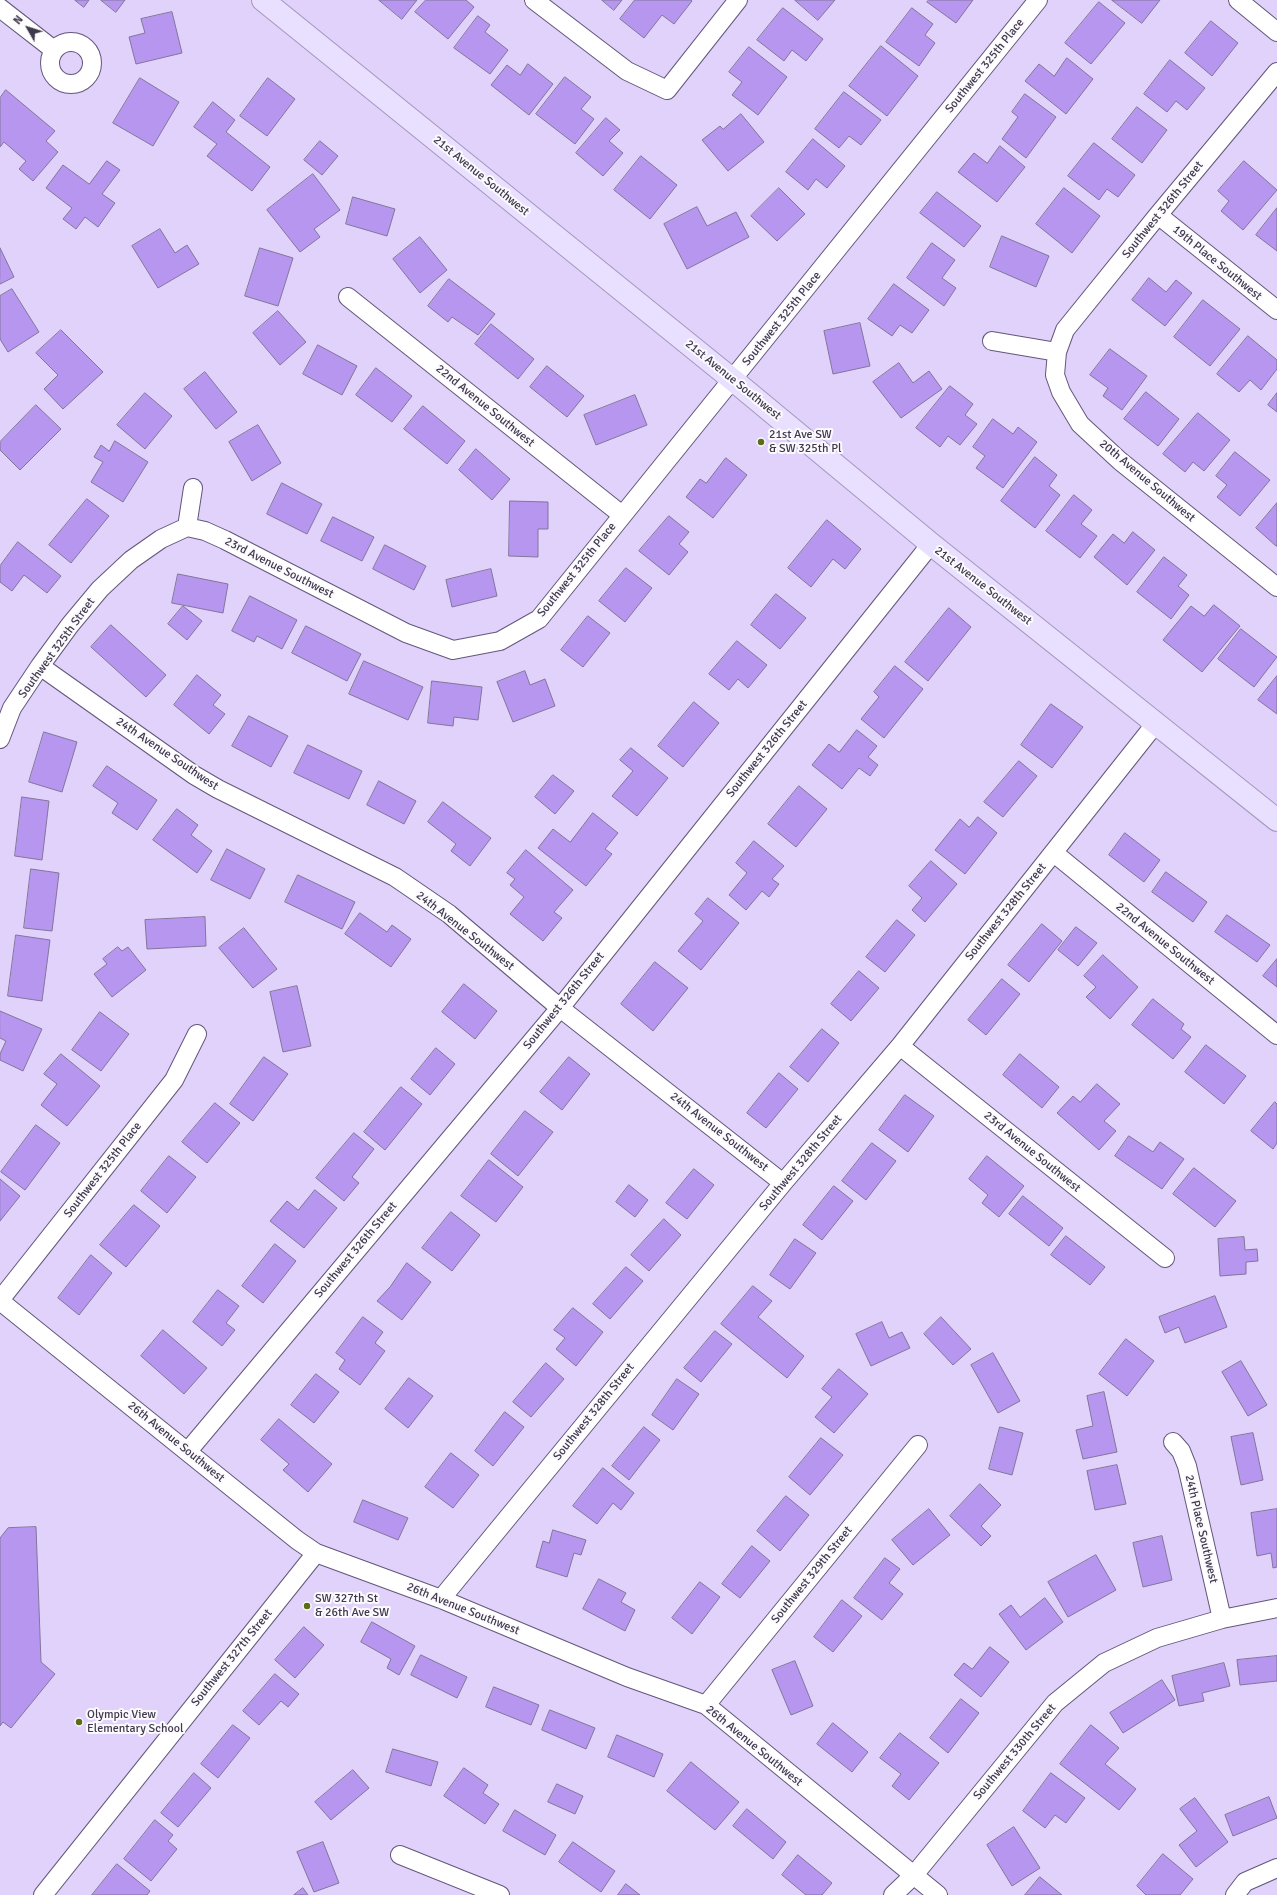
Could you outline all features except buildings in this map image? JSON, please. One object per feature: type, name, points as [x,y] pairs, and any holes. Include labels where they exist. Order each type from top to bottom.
[{"type":"main road","name":"21st Avenue Southwest","points":[[263,0],[733,380],[931,544],[1277,820]]},
{"type":"street","points":[[534,0],[627,71],[667,90],[738,0]]},
{"type":"street","name":"Southwest 325th Place","points":[[406,633],[453,650],[500,641],[540,619],[622,515],[733,380],[1038,0]]},
{"type":"street","points":[[1238,0],[1277,32]]},
{"type":"street","points":[[0,8],[54,50]]},
{"type":"street","name":"Southwest 326th Street","points":[[1057,352],[1065,330],[1277,72]]},
{"type":"street","name":"19th Place Southwest","points":[[1158,215],[1277,310]]},
{"type":"street","name":"22nd Avenue Southwest","points":[[348,297],[622,515]]},
{"type":"street","points":[[992,341],[1057,352]]},
{"type":"street","name":"20th Avenue Southwest","points":[[1057,352],[1055,375],[1061,392],[1080,424],[1120,460],[1277,587]]},
{"type":"street","points":[[187,528],[193,488]]},
{"type":"street","name":"23rd Avenue Southwest","points":[[187,528],[205,531],[225,540],[406,633]]},
{"type":"street","name":"Southwest 325th Street","points":[[0,739],[12,708],[40,666],[70,625],[100,589],[131,560],[161,539],[187,528]]},
{"type":"street","name":"Southwest 326th Street","points":[[188,1451],[560,1008],[931,544]]},
{"type":"street","name":"24th Avenue Southwest","points":[[40,666],[194,775],[212,786],[395,877],[449,914],[560,1008],[783,1183]]},
{"type":"street","name":"Southwest 328th Street","points":[[441,1599],[783,1183],[900,1046],[1156,723]]},
{"type":"street","name":"22nd Avenue Southwest","points":[[1054,853],[1277,1035]]},
{"type":"street","name":"Southwest 325th Place","points":[[0,1300],[174,1080],[197,1034]]},
{"type":"street","name":"23rd Avenue Southwest","points":[[900,1046],[1165,1258]]},
{"type":"street","name":"26th Avenue Southwest","points":[[0,1300],[291,1535],[316,1553],[441,1599],[627,1677],[706,1705],[938,1895]]},
{"type":"street","name":"24th Place Southwest","points":[[1173,1442],[1181,1451],[1187,1466],[1222,1619]]},
{"type":"street","name":"Southwest 329th Street","points":[[706,1705],[918,1445]]},
{"type":"street","name":"Southwest 327th Street","points":[[43,1895],[316,1553]]},
{"type":"street","name":"Southwest 330th Street","points":[[893,1895],[914,1875],[1055,1703],[1104,1662],[1157,1638],[1222,1619],[1277,1608]]},
{"type":"street","points":[[400,1855],[500,1895]]},
{"type":"street","points":[[1235,1895],[1245,1882],[1277,1868]]},
{"type":"place","name":"21st Ave SW & SW 325th Pl","points":[[761,442]]},
{"type":"place","name":"SW 327th St & 26th Ave SW","points":[[307,1606]]},
{"type":"place","name":"Olympic View Elementary School","points":[[79,1722]]}]
